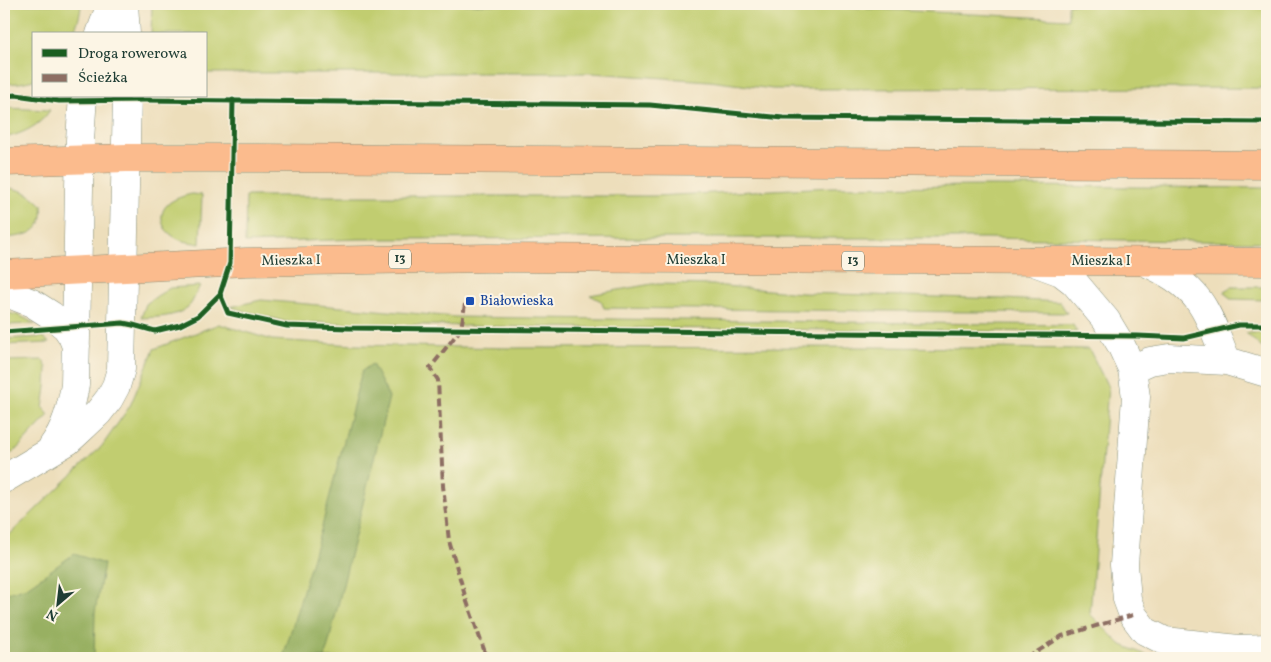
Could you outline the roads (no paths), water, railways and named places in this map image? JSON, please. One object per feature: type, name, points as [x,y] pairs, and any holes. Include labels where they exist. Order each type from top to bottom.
[{"type":"main road","points":[[4,162],[126,158],[1267,165]]},
{"type":"main road","name":"Mieszka I","points":[[4,274],[246,262],[400,259],[1267,262]]},
{"type":"street","points":[[101,32],[111,4]]},
{"type":"street","points":[[124,4],[126,32]]},
{"type":"street","points":[[41,457],[60,434],[69,414],[75,385],[83,98]]},
{"type":"street","points":[[4,479],[68,441],[110,399],[116,386],[121,369],[127,98]]},
{"type":"street","points":[[1031,261],[1061,272],[1074,282],[1106,320],[1121,345],[1132,369],[1136,397],[1124,565],[1127,599],[1133,615],[1145,631],[1165,641],[1238,649],[1267,648]]},
{"type":"street","points":[[1145,262],[1160,268],[1182,283],[1199,301],[1227,361]]},
{"type":"street","points":[[4,292],[32,303],[51,315],[66,327],[76,346]]},
{"type":"street","points":[[1132,369],[1150,361],[1169,358],[1227,361],[1267,373]]},
{"type":"place","name":"Białowieska","points":[[470,301]]}]
